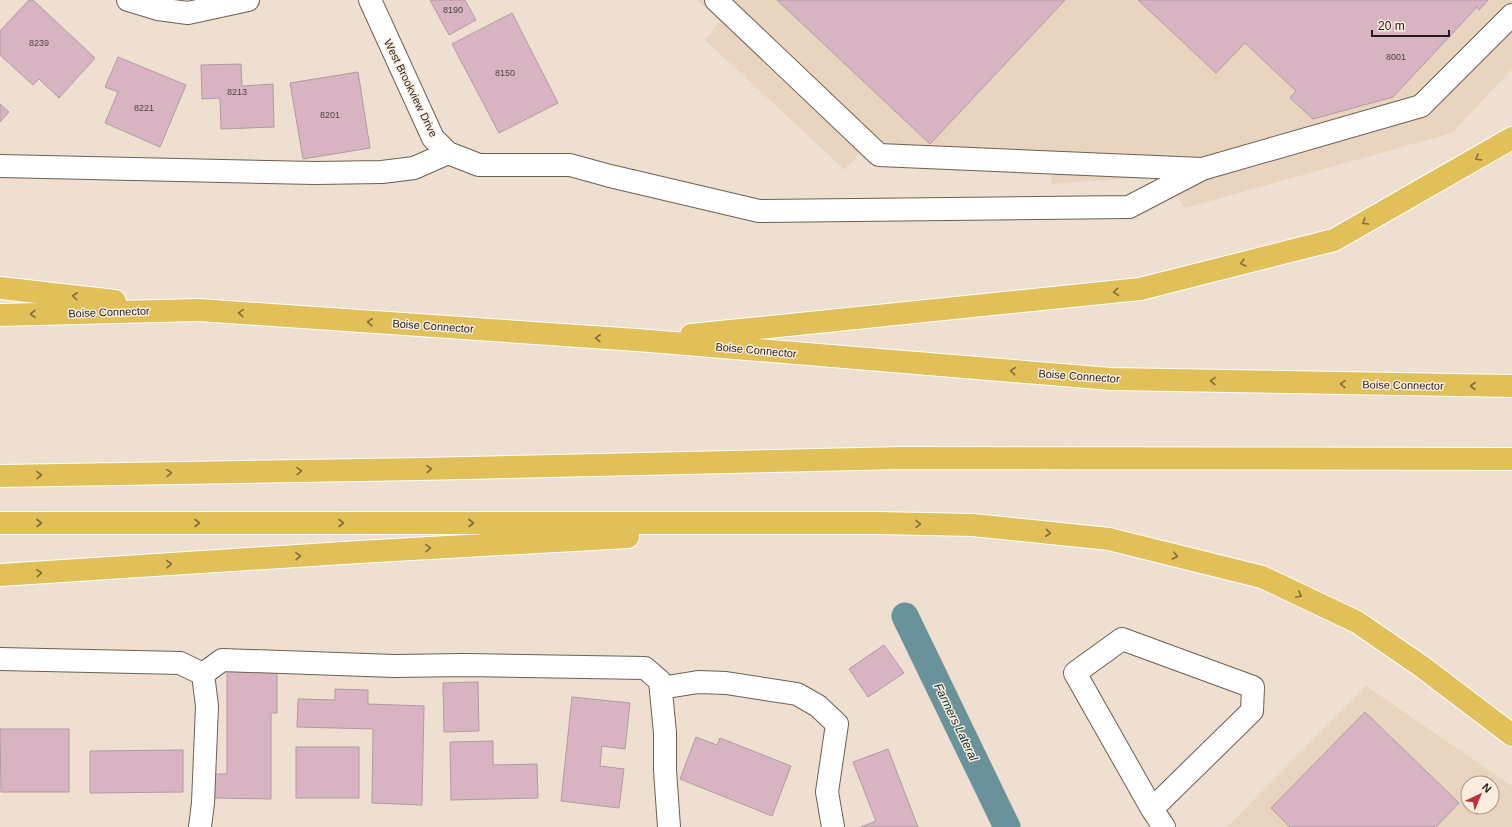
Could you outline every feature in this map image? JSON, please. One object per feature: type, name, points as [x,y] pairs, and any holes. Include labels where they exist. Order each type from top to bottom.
[{"type":"highway","points":[[637,340],[1140,289],[1334,240],[1512,138]]},
{"type":"highway","points":[[0,288],[198,310]]},
{"type":"highway","name":"Boise Connector","points":[[0,315],[198,310],[637,340],[1111,379],[1512,386]]},
{"type":"highway","points":[[0,476],[421,469],[903,458],[1512,459]]},
{"type":"highway","points":[[0,523],[879,523],[973,525],[1109,539],[1262,577],[1357,622],[1421,666],[1512,736]]},
{"type":"highway","points":[[0,575],[367,551],[879,523]]},
{"type":"street","points":[[128,0],[158,9],[188,13],[248,0]]},
{"type":"street","name":"West Brookview Drive","points":[[370,0],[433,138],[448,153],[479,165],[570,165],[610,176],[759,211],[1129,207],[1202,169]]},
{"type":"street","points":[[716,0],[879,155],[1202,169],[1421,106],[1512,15]]},
{"type":"street","points":[[0,166],[315,173],[382,172],[414,168],[448,153]]},
{"type":"street","points":[[1152,809],[1252,712],[1253,687],[1122,639],[1075,673],[1152,809],[1164,827]]},
{"type":"street","points":[[0,659],[180,664],[203,674]]},
{"type":"street","points":[[203,674],[222,660],[394,666],[465,665],[646,668],[660,681],[661,688],[665,734],[664,770],[668,827]]},
{"type":"street","points":[[200,827],[203,803],[207,706],[203,674]]},
{"type":"street","points":[[661,688],[698,682],[726,683],[796,694],[818,706],[837,724],[827,792],[833,827]]},
{"type":"shaded area","points":[[697,0],[1512,0],[1512,69],[1452,133],[1185,208],[1159,176],[1051,184],[1053,172],[873,166],[859,154],[845,170],[705,40],[720,21]]},
{"type":"shaded area","points":[[1366,686],[1496,775],[1460,775],[1460,815],[1500,815],[1500,778],[1512,786],[1512,827],[1227,827]]},
{"type":"building","points":[[29,0],[33,0],[95,58],[59,98],[39,79],[33,85],[0,55],[0,31]]},
{"type":"building","points":[[430,0],[465,0],[476,20],[449,35]]},
{"type":"building","points":[[777,0],[1065,0],[930,144]]},
{"type":"building","points":[[1138,0],[1488,0],[1479,10],[1477,7],[1393,97],[1313,119],[1290,98],[1296,91],[1245,43],[1216,73]]},
{"type":"building","points":[[512,13],[558,103],[499,133],[452,44]]},
{"type":"building","points":[[118,57],[186,85],[160,147],[105,123],[118,92],[105,87]]},
{"type":"building","points":[[241,64],[242,86],[273,84],[274,127],[221,129],[220,98],[202,99],[201,65]]},
{"type":"building","points":[[358,72],[370,148],[303,159],[290,83]]},
{"type":"building","points":[[0,104],[9,112],[0,122]]},
{"type":"building","points":[[884,645],[904,673],[868,697],[849,669]]},
{"type":"building","points":[[227,669],[277,670],[277,713],[271,713],[271,799],[213,798],[213,774],[227,774]]},
{"type":"building","points":[[478,682],[479,731],[444,732],[443,683]]},
{"type":"building","points":[[335,689],[368,690],[368,704],[424,706],[422,805],[372,803],[373,729],[297,727],[298,699],[335,700]]},
{"type":"building","points":[[572,697],[630,703],[625,749],[602,746],[600,766],[624,769],[619,808],[561,801]]},
{"type":"building","points":[[1365,712],[1459,803],[1436,827],[1290,827],[1271,808]]},
{"type":"building","points":[[0,729],[69,729],[69,792],[1,792]]},
{"type":"building","points":[[696,737],[717,745],[720,738],[791,766],[772,816],[680,779]]},
{"type":"building","points":[[493,741],[493,765],[537,764],[538,798],[451,800],[450,742]]},
{"type":"building","points":[[296,747],[359,747],[359,798],[296,798]]},
{"type":"building","points":[[888,749],[918,827],[861,827],[876,821],[853,762]]},
{"type":"building","points":[[183,750],[183,792],[90,793],[90,751]]},
{"type":"waterway","name":"Farmers Lateral","points":[[905,616],[1007,827]]}]
